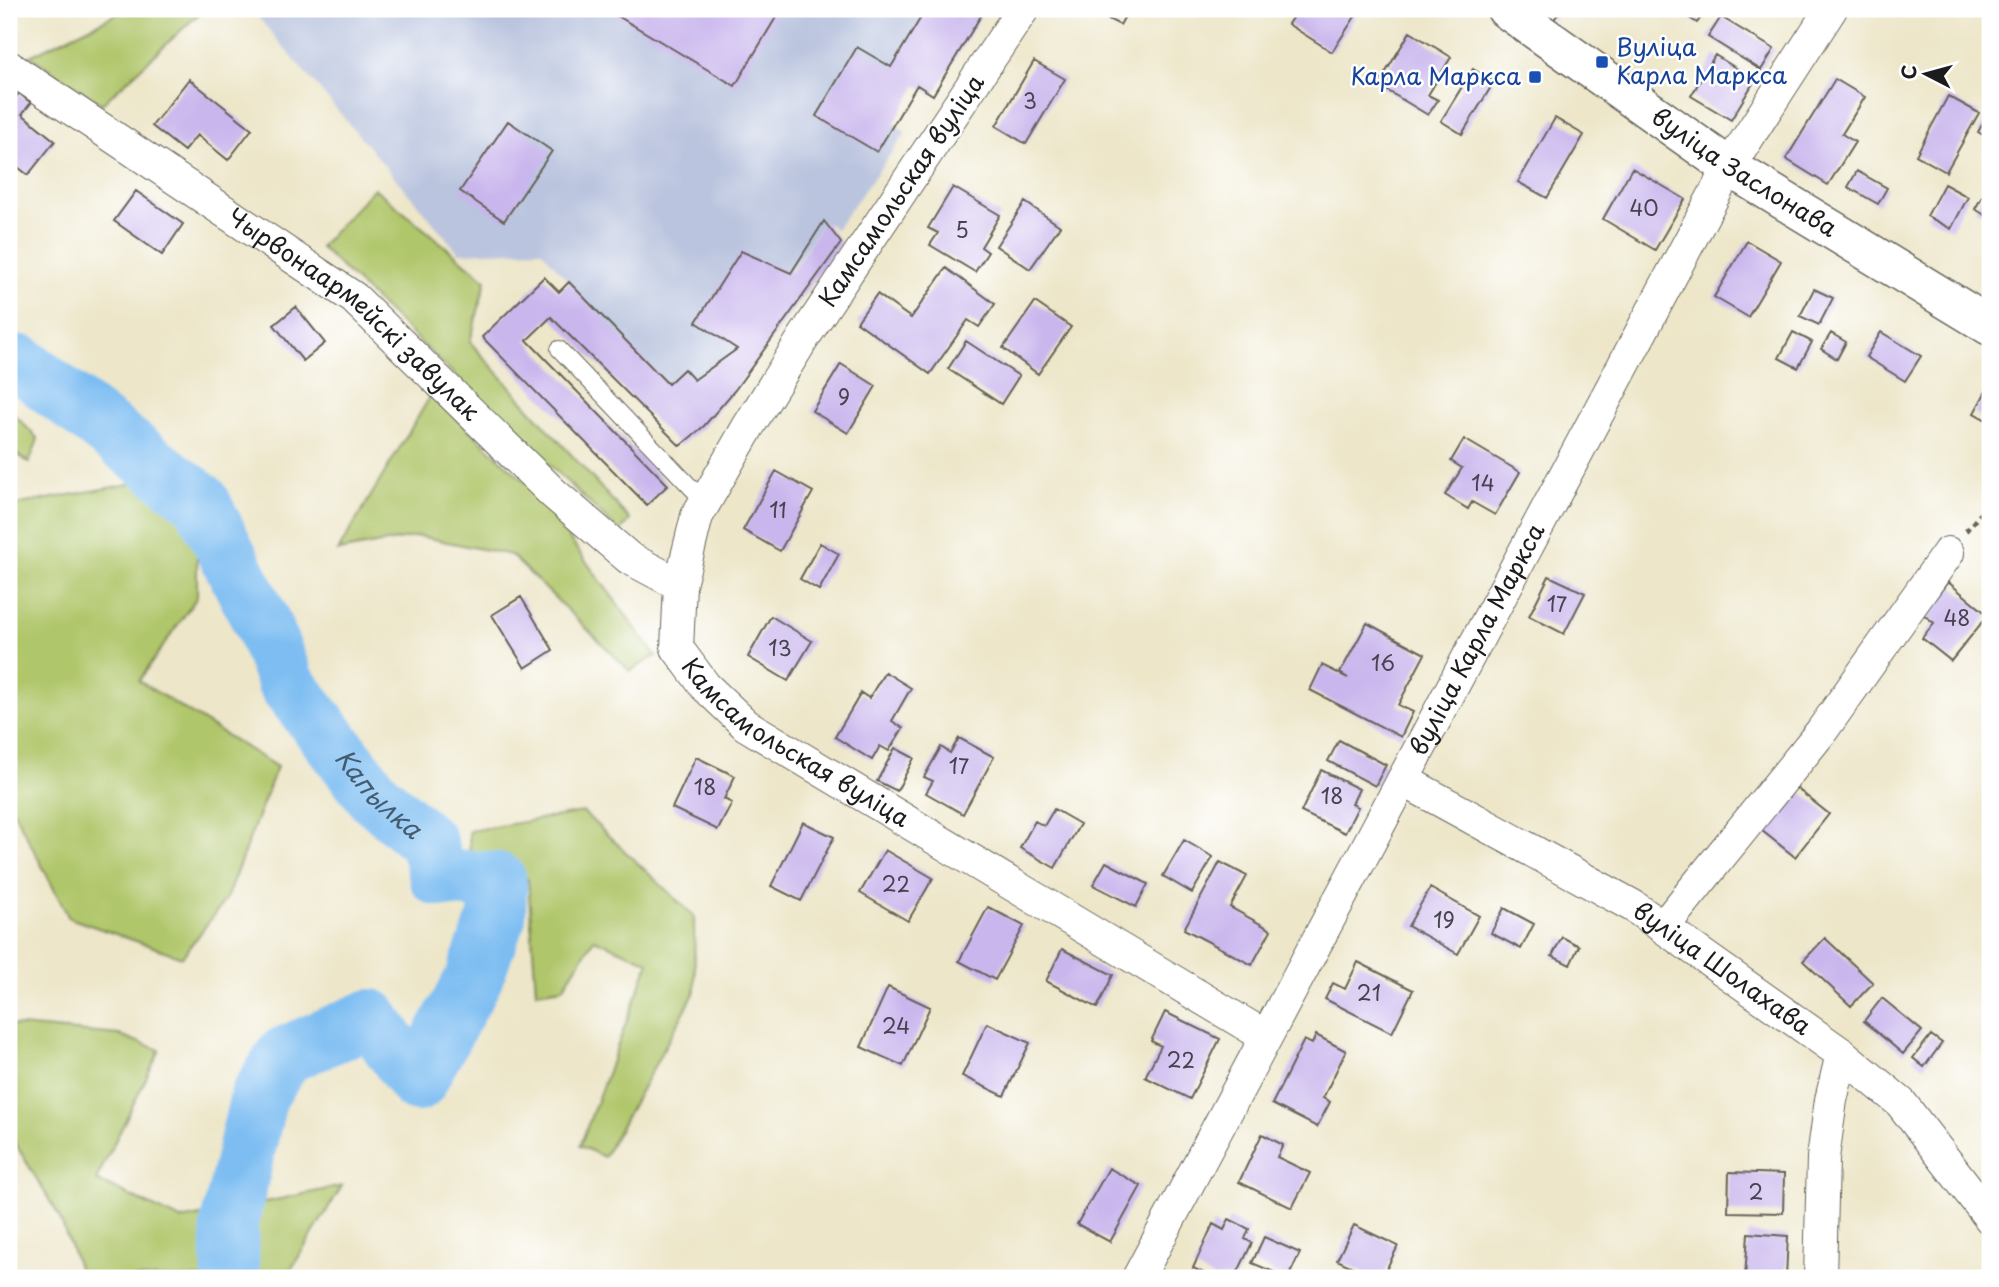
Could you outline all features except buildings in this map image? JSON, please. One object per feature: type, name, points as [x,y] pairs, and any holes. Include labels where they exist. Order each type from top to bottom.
[{"type":"street","name":"Камсамольская вуліца","points":[[1023,9],[804,337],[697,516],[680,585],[677,648],[705,686],[746,725],[1265,1036]]},
{"type":"street","name":"вуліца Заслонава","points":[[1506,9],[1729,167],[1990,326]]},
{"type":"street","name":"вуліца Карла Маркса","points":[[1138,1278],[1729,167],[1831,9]]},
{"type":"street","name":"Чырвонаармейскі завулак","points":[[9,67],[354,298],[554,493],[629,558],[680,585]]},
{"type":"street","points":[[1664,927],[1821,732],[1948,553]]},
{"type":"street","name":"вуліца Шолахава","points":[[1403,780],[1633,906],[1842,1054],[1901,1102],[1990,1218]]},
{"type":"street","points":[[1820,1278],[1823,1158],[1830,1100],[1842,1054]]},
{"type":"lane","points":[[559,349],[705,502]]},
{"type":"shaded area","points":[[251,9],[985,9],[933,95],[917,85],[894,123],[906,133],[836,229],[824,221],[737,349],[694,380],[668,384],[541,250],[459,253]]},
{"type":"green space","points":[[127,9],[204,9],[102,104],[30,56]]},
{"type":"green space","points":[[374,188],[486,280],[470,342],[630,520],[620,532],[320,247]]},
{"type":"green space","points":[[431,395],[531,487],[656,656],[630,671],[511,555],[418,536],[338,551]]},
{"type":"green space","points":[[9,409],[38,439],[29,463],[9,449]]},
{"type":"green space","points":[[135,483],[197,525],[197,597],[139,681],[277,767],[226,899],[182,957],[69,918],[9,806],[9,506]]},
{"type":"green space","points":[[583,812],[694,916],[695,992],[604,1157],[580,1146],[649,962],[594,939],[563,988],[536,992],[528,879],[470,858],[469,831]]},
{"type":"green space","points":[[9,1025],[119,1035],[160,1050],[96,1180],[181,1220],[342,1186],[290,1271],[291,1278],[82,1278],[59,1216],[9,1133]]},
{"type":"waterway","name":"Капылка","points":[[9,364],[21,364],[201,501],[262,623],[286,683],[375,797],[428,842],[438,877],[498,881],[497,917],[473,980],[417,1083],[371,1018],[285,1055],[259,1096],[229,1225],[231,1278]]},
{"type":"place","name":"Вуліца Карла Маркса","points":[[1602,62]]},
{"type":"place","name":"Карла Маркса","points":[[1535,77]]}]
